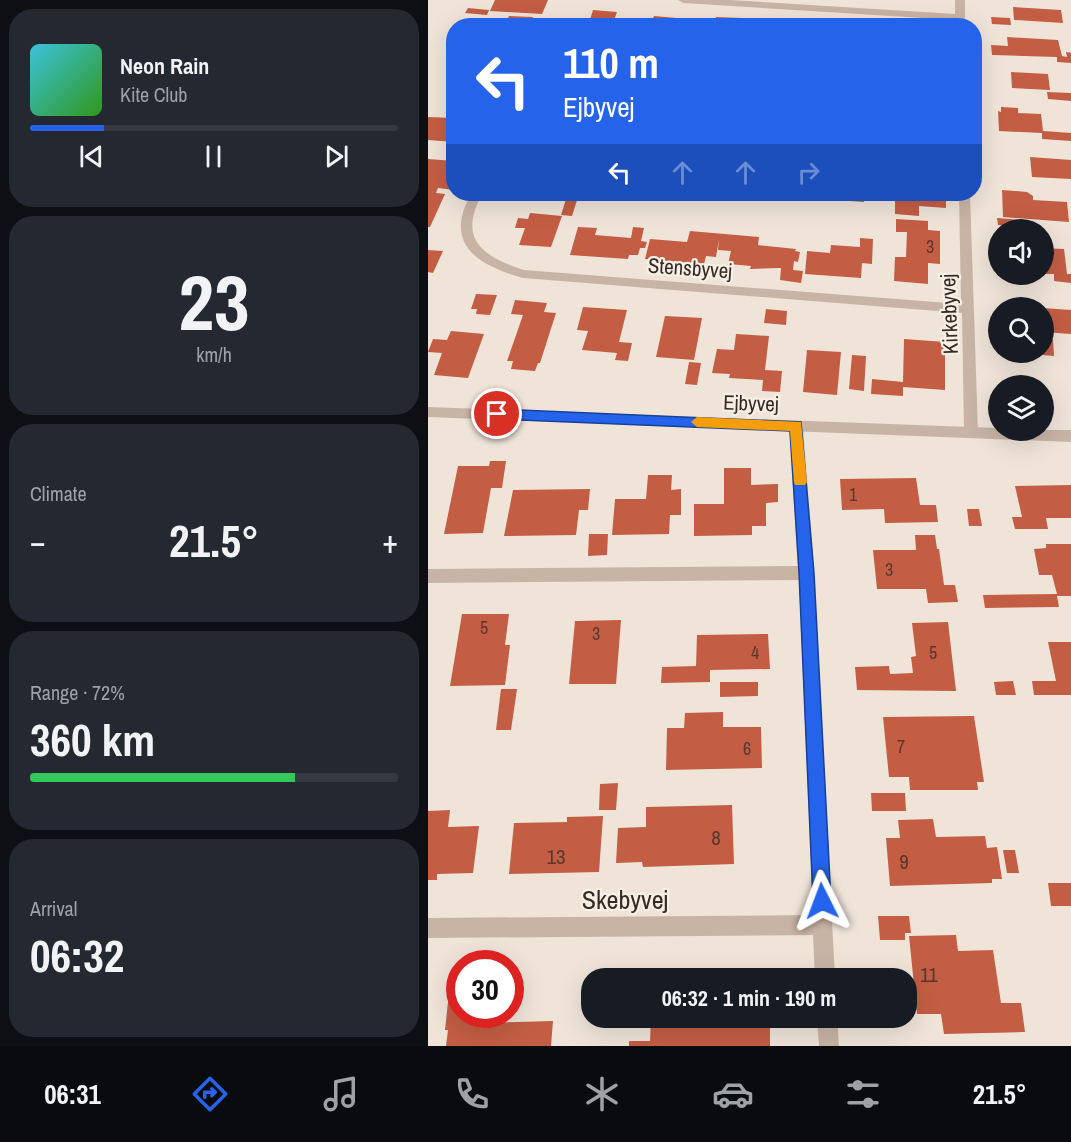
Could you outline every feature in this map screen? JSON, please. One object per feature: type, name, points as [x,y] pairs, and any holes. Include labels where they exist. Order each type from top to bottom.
[{"type":"street","points":[[683,0],[920,18]]},
{"type":"street","points":[[960,0],[960,18]]},
{"type":"street","name":"Stensbyvej","points":[[473,201],[466,216],[467,237],[476,250],[496,265],[523,274],[968,309]]},
{"type":"street","name":"Kirkebyvej","points":[[965,201],[971,432]]},
{"type":"street","name":"Ejbyvej","points":[[428,412],[1072,436]]},
{"type":"street","points":[[796,426],[806,573],[825,968]]},
{"type":"street","points":[[428,576],[806,573]]},
{"type":"street","name":"Skebyvej","points":[[428,928],[823,925]]},
{"type":"street","points":[[828,1028],[829,1046]]},
{"type":"building","points":[[495,0],[548,0],[542,14],[490,11]]},
{"type":"building","points":[[1013,7],[1061,10],[1063,23],[1014,20]]},
{"type":"building","points":[[468,8],[489,10],[487,15],[465,13]]},
{"type":"building","points":[[593,10],[617,12],[615,18],[590,18]]},
{"type":"building","points":[[509,16],[533,17],[533,18],[508,18]]},
{"type":"building","points":[[654,16],[677,18],[653,18]]},
{"type":"building","points":[[991,17],[1010,18],[1011,25],[992,24]]},
{"type":"building","points":[[1007,37],[1058,40],[1062,56],[1067,57],[1066,52],[1072,53],[1072,63],[1057,62],[1057,57],[992,55],[991,45],[1008,46]]},
{"type":"building","points":[[1011,72],[1048,74],[1050,90],[1012,88]]},
{"type":"building","points":[[1047,92],[1072,93],[1072,101],[1048,99]]},
{"type":"building","points":[[1001,107],[1018,108],[1018,113],[1041,114],[1043,131],[1072,133],[1072,141],[1042,139],[1042,133],[999,131],[998,111],[1001,112]]},
{"type":"building","points":[[428,117],[446,118],[446,141],[428,140]]},
{"type":"building","points":[[1030,157],[1072,160],[1072,179],[1032,177]]},
{"type":"building","points":[[428,159],[446,160],[446,189],[438,188],[436,193],[445,194],[428,227]]},
{"type":"building","points":[[1002,190],[1027,192],[1033,196],[1033,200],[1067,202],[1069,222],[1054,221],[1054,219],[1003,217]]},
{"type":"building","points":[[565,201],[577,201],[572,216],[561,215]]},
{"type":"building","points":[[895,201],[946,201],[946,208],[919,206],[919,216],[895,214]]},
{"type":"building","points":[[530,213],[562,216],[551,247],[519,245],[525,228],[515,228],[518,218],[528,219]]},
{"type":"building","points":[[896,219],[928,221],[928,230],[940,231],[940,264],[928,263],[928,284],[894,281],[895,257],[906,257],[907,232],[896,232]]},
{"type":"building","points":[[578,227],[597,228],[595,235],[631,238],[633,227],[644,228],[641,241],[647,242],[645,248],[640,248],[638,255],[629,255],[628,259],[570,255]]},
{"type":"building","points":[[690,231],[759,237],[758,245],[796,249],[795,251],[800,252],[798,262],[794,261],[793,270],[803,271],[801,283],[780,280],[781,268],[750,269],[751,266],[728,264],[731,251],[718,250],[719,239],[716,257],[706,256],[704,264],[645,259],[650,239],[687,242]]},
{"type":"building","points":[[860,238],[873,239],[872,264],[862,263],[861,278],[805,274],[807,251],[830,253],[831,245],[860,247]]},
{"type":"building","points":[[1054,249],[1064,249],[1067,274],[1072,274],[1072,283],[1054,281]]},
{"type":"building","points":[[428,250],[443,251],[433,273],[428,272]]},
{"type":"building","points":[[476,294],[497,295],[490,315],[476,314],[477,309],[471,309]]},
{"type":"building","points":[[515,300],[547,303],[544,312],[556,313],[540,363],[535,371],[511,369],[513,361],[507,361],[523,315],[511,314]]},
{"type":"building","points":[[583,307],[627,310],[619,342],[632,343],[628,361],[615,360],[617,353],[582,350],[588,331],[577,330]]},
{"type":"building","points":[[766,309],[787,311],[786,325],[764,323]]},
{"type":"building","points":[[1054,309],[1072,310],[1072,334],[1054,333]]},
{"type":"building","points":[[665,316],[702,318],[694,360],[656,357]]},
{"type":"building","points":[[451,331],[484,334],[468,378],[434,375],[442,353],[428,352],[433,339],[447,340]]},
{"type":"building","points":[[736,334],[769,336],[765,370],[782,371],[780,392],[762,391],[763,380],[729,378],[730,374],[712,373],[717,349],[734,350]]},
{"type":"building","points":[[904,339],[945,342],[945,390],[903,387],[903,396],[871,394],[872,379],[903,382]]},
{"type":"building","points":[[807,350],[841,352],[837,395],[803,392]]},
{"type":"building","points":[[852,355],[866,356],[864,391],[849,389]]},
{"type":"building","points":[[689,362],[701,363],[697,385],[685,384]]},
{"type":"building","points":[[490,461],[506,461],[502,488],[491,488],[483,533],[444,534],[458,466],[489,466]]},
{"type":"building","points":[[724,468],[751,468],[751,485],[778,484],[778,502],[766,503],[766,526],[752,526],[752,535],[694,536],[694,504],[724,504]]},
{"type":"building","points":[[648,475],[672,475],[671,490],[681,489],[681,515],[670,515],[669,534],[612,535],[615,499],[646,499]]},
{"type":"building","points":[[916,478],[920,505],[936,505],[938,522],[885,523],[884,509],[842,510],[840,479]]},
{"type":"building","points":[[1072,485],[1072,518],[1046,518],[1048,529],[1015,529],[1012,517],[1022,517],[1015,486]]},
{"type":"building","points":[[590,489],[588,510],[579,510],[576,535],[504,536],[513,490]]},
{"type":"building","points":[[967,509],[979,509],[982,526],[969,526]]},
{"type":"building","points":[[589,534],[608,534],[607,555],[588,556]]},
{"type":"building","points":[[915,535],[935,535],[944,585],[955,585],[958,602],[928,603],[926,589],[877,589],[873,550],[916,550]]},
{"type":"building","points":[[1046,544],[1072,544],[1072,596],[1057,596],[1059,607],[985,608],[983,595],[1057,594],[1052,575],[1039,575],[1034,549],[1046,548]]},
{"type":"building","points":[[462,614],[509,614],[505,645],[510,645],[505,685],[450,686]]},
{"type":"building","points":[[621,620],[616,684],[569,684],[575,621]]},
{"type":"building","points":[[948,622],[956,691],[857,690],[855,667],[889,666],[890,674],[913,673],[911,657],[916,656],[912,623]]},
{"type":"building","points":[[768,634],[770,669],[710,670],[710,682],[661,683],[662,667],[696,666],[697,635]]},
{"type":"building","points":[[1048,642],[1072,642],[1072,695],[1034,695],[1032,681],[1056,681]]},
{"type":"building","points":[[1013,681],[1016,695],[996,695],[994,682]]},
{"type":"building","points":[[720,682],[758,682],[758,696],[720,697]]},
{"type":"building","points":[[501,689],[517,689],[511,730],[496,730]]},
{"type":"building","points":[[723,712],[723,727],[761,727],[762,768],[666,770],[667,728],[684,728],[685,713]]},
{"type":"building","points":[[974,716],[984,782],[977,782],[978,790],[910,790],[909,777],[889,777],[883,717]]},
{"type":"building","points":[[618,783],[616,810],[599,810],[600,784]]},
{"type":"building","points":[[871,793],[905,793],[906,811],[872,811]]},
{"type":"building","points":[[732,805],[734,864],[643,867],[642,862],[616,863],[618,828],[646,827],[646,807]]},
{"type":"building","points":[[450,810],[448,827],[479,826],[473,873],[437,874],[437,880],[428,880],[428,811]]},
{"type":"building","points":[[603,816],[599,872],[509,874],[514,823],[567,822],[567,817]]},
{"type":"building","points":[[933,819],[936,837],[985,836],[987,848],[997,847],[1002,879],[992,879],[992,883],[890,886],[886,838],[900,838],[898,820]]},
{"type":"building","points":[[1003,850],[1015,850],[1019,873],[1007,873]]},
{"type":"building","points":[[1048,883],[1072,883],[1072,906],[1051,906]]},
{"type":"building","points":[[878,916],[909,916],[911,933],[905,933],[905,940],[880,940]]},
{"type":"building","points":[[956,935],[958,951],[993,950],[1001,1003],[1021,1003],[1025,1032],[944,1034],[941,1014],[917,1014],[917,968],[912,968],[909,936]]},
{"type":"building","points":[[446,1021],[446,1028],[524,1028],[524,1022],[553,1021],[551,1046],[446,1046],[448,1030],[445,1030]]},
{"type":"building","points":[[651,1028],[770,1028],[770,1046],[629,1046],[629,1041],[650,1041]]},
{"type":"slow traffic","points":[[697,422],[796,426],[800,482]]},
{"type":"route","points":[[497,414],[796,426],[806,573],[822,901]]}]
